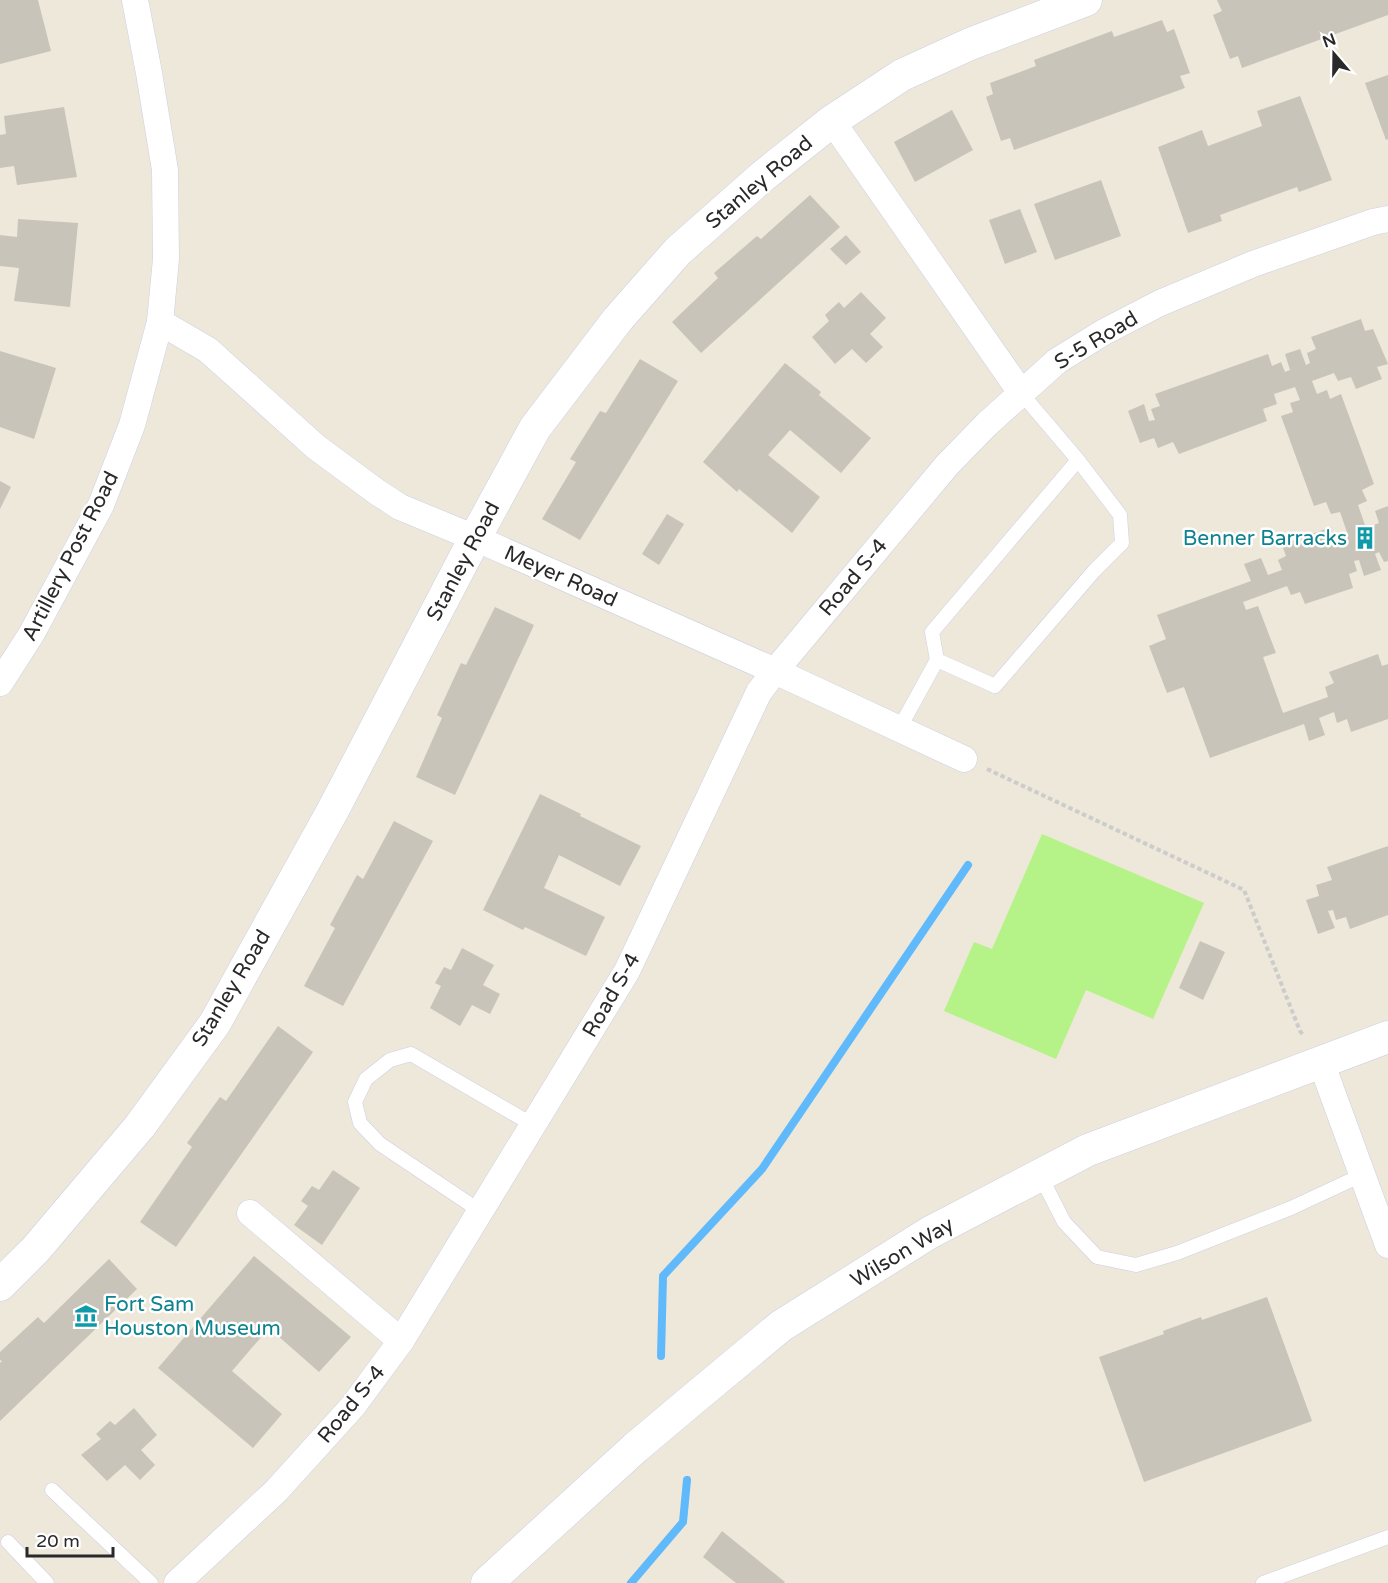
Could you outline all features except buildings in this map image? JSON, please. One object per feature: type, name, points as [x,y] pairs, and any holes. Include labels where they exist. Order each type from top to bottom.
[{"type":"street","name":"Artillery Post Road","points":[[0,683],[32,633],[100,505],[132,425],[160,322],[166,260],[165,170],[135,0]]},
{"type":"street","name":"Stanley Road","points":[[0,1285],[36,1249],[140,1126],[215,1023],[333,810],[535,428],[618,319],[678,251],[763,176],[832,120],[902,75],[970,44],[1086,0]]},
{"type":"street","points":[[832,120],[1022,393]]},
{"type":"street","name":"S-5 Road","points":[[1022,393],[1057,361],[1104,332],[1160,303],[1253,264],[1373,222],[1388,219]]},
{"type":"street","name":"Meyer Road","points":[[160,322],[208,350],[316,447],[400,507],[775,671],[964,759]]},
{"type":"street","name":"Road S-4","points":[[177,1583],[276,1491],[353,1406],[401,1341],[627,971],[759,692],[947,465],[987,424],[1022,393]]},
{"type":"street","name":"Wilson Way","points":[[488,1583],[651,1435],[781,1326],[929,1233],[1088,1150],[1388,1037]]},
{"type":"street","points":[[1321,1062],[1388,1245]]},
{"type":"street","points":[[250,1213],[401,1341]]},
{"type":"lane","points":[[937,660],[995,686],[1122,543],[1120,515],[1022,393]]},
{"type":"lane","points":[[899,729],[937,660],[932,632],[1078,460]]},
{"type":"lane","points":[[480,1211],[380,1144],[360,1124],[355,1102],[366,1079],[390,1060],[411,1054],[533,1125]]},
{"type":"lane","points":[[1040,1175],[1064,1222],[1097,1257],[1136,1265],[1177,1253],[1291,1208],[1362,1175]]},
{"type":"lane","points":[[52,1490],[151,1583]]},
{"type":"lane","points":[[1263,1583],[1388,1537]]},
{"type":"lane","points":[[8,1542],[47,1583]]},
{"type":"path","points":[[964,759],[1245,890],[1300,1031],[1321,1062]]},
{"type":"green space","points":[[1042,834],[1204,903],[1153,1019],[1086,990],[1056,1059],[944,1011],[974,942],[992,949]]},
{"type":"waterway","points":[[661,1356],[663,1276],[762,1169],[968,865]]},
{"type":"waterway","points":[[631,1583],[683,1522],[687,1480]]},
{"type":"place","name":"Benner Barracks","points":[[1365,538]]},
{"type":"place","name":"Fort Sam Houston Museum","points":[[86,1316]]}]
